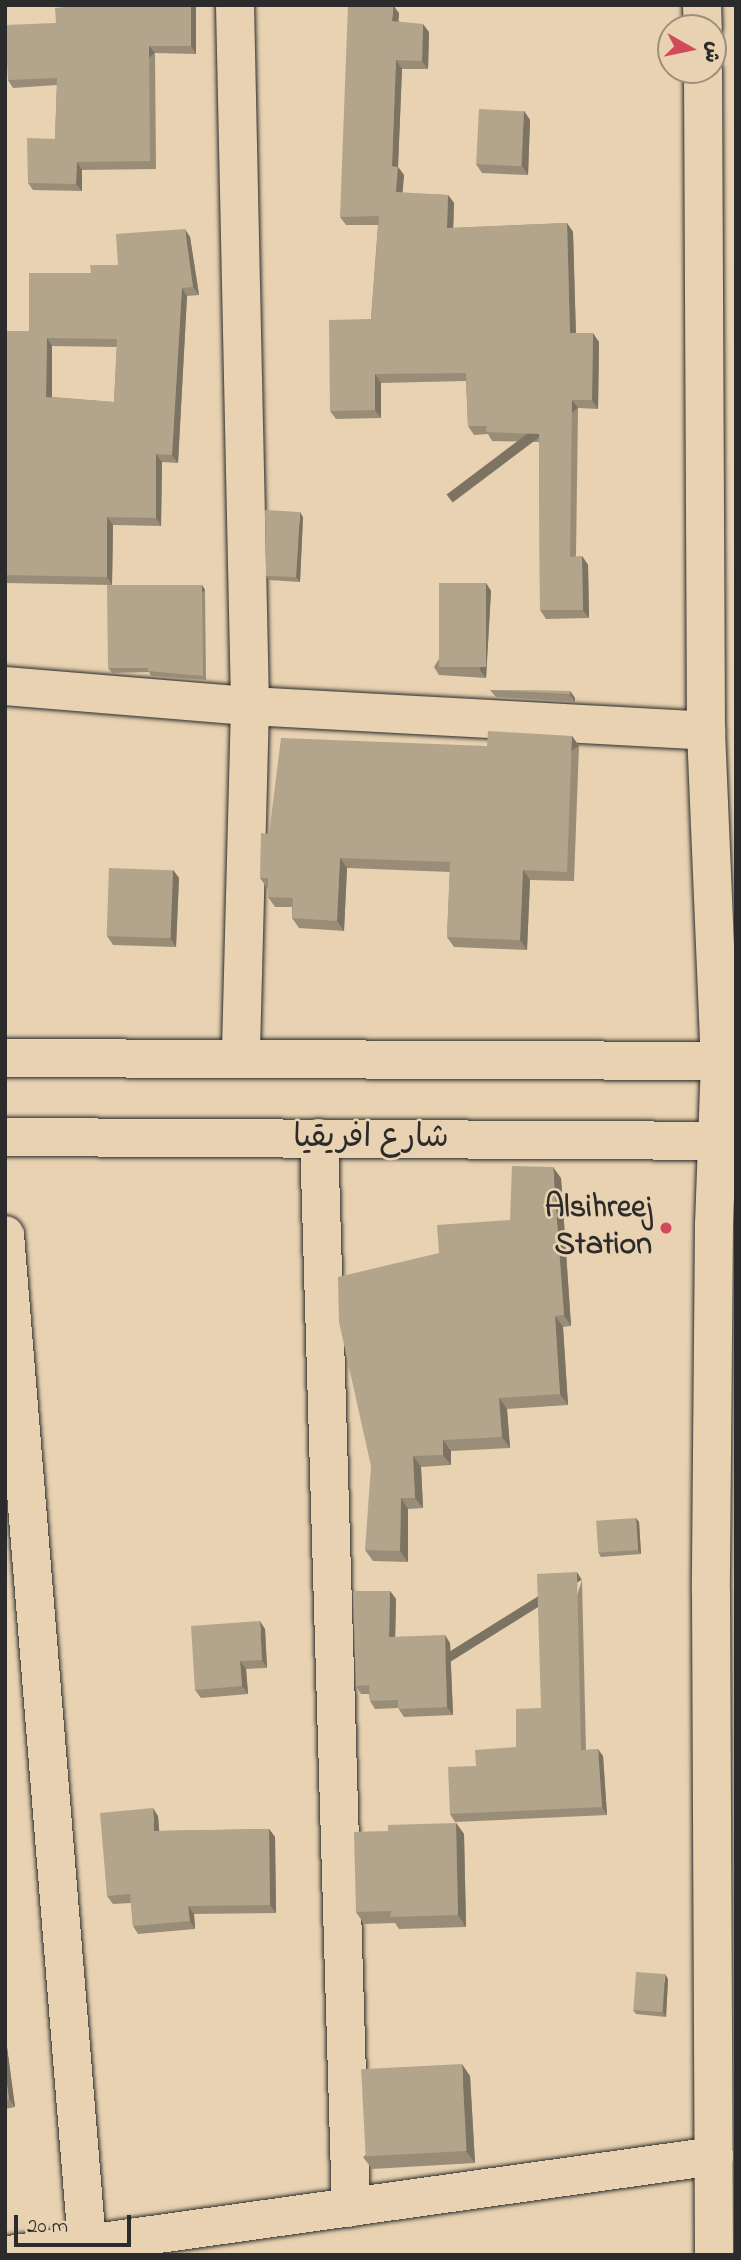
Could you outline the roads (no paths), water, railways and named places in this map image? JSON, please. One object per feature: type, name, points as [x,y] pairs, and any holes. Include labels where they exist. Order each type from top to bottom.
[{"type":"street","points":[[235,5],[250,706],[241,1059]]},
{"type":"street","points":[[703,84],[706,731],[724,919],[728,1061],[714,2255]]},
{"type":"street","points":[[5,686],[250,706],[706,731]]},
{"type":"street","points":[[5,1058],[728,1061]]},
{"type":"street","name":"شارع افريقيا","points":[[5,1137],[727,1141]]},
{"type":"street","points":[[319,1138],[351,2208]]},
{"type":"street","points":[[5,1235],[88,2248]]},
{"type":"street","points":[[9,2255],[88,2248],[714,2155]]},
{"type":"place","name":"Alsihreej Station","points":[[666,1228]]}]
